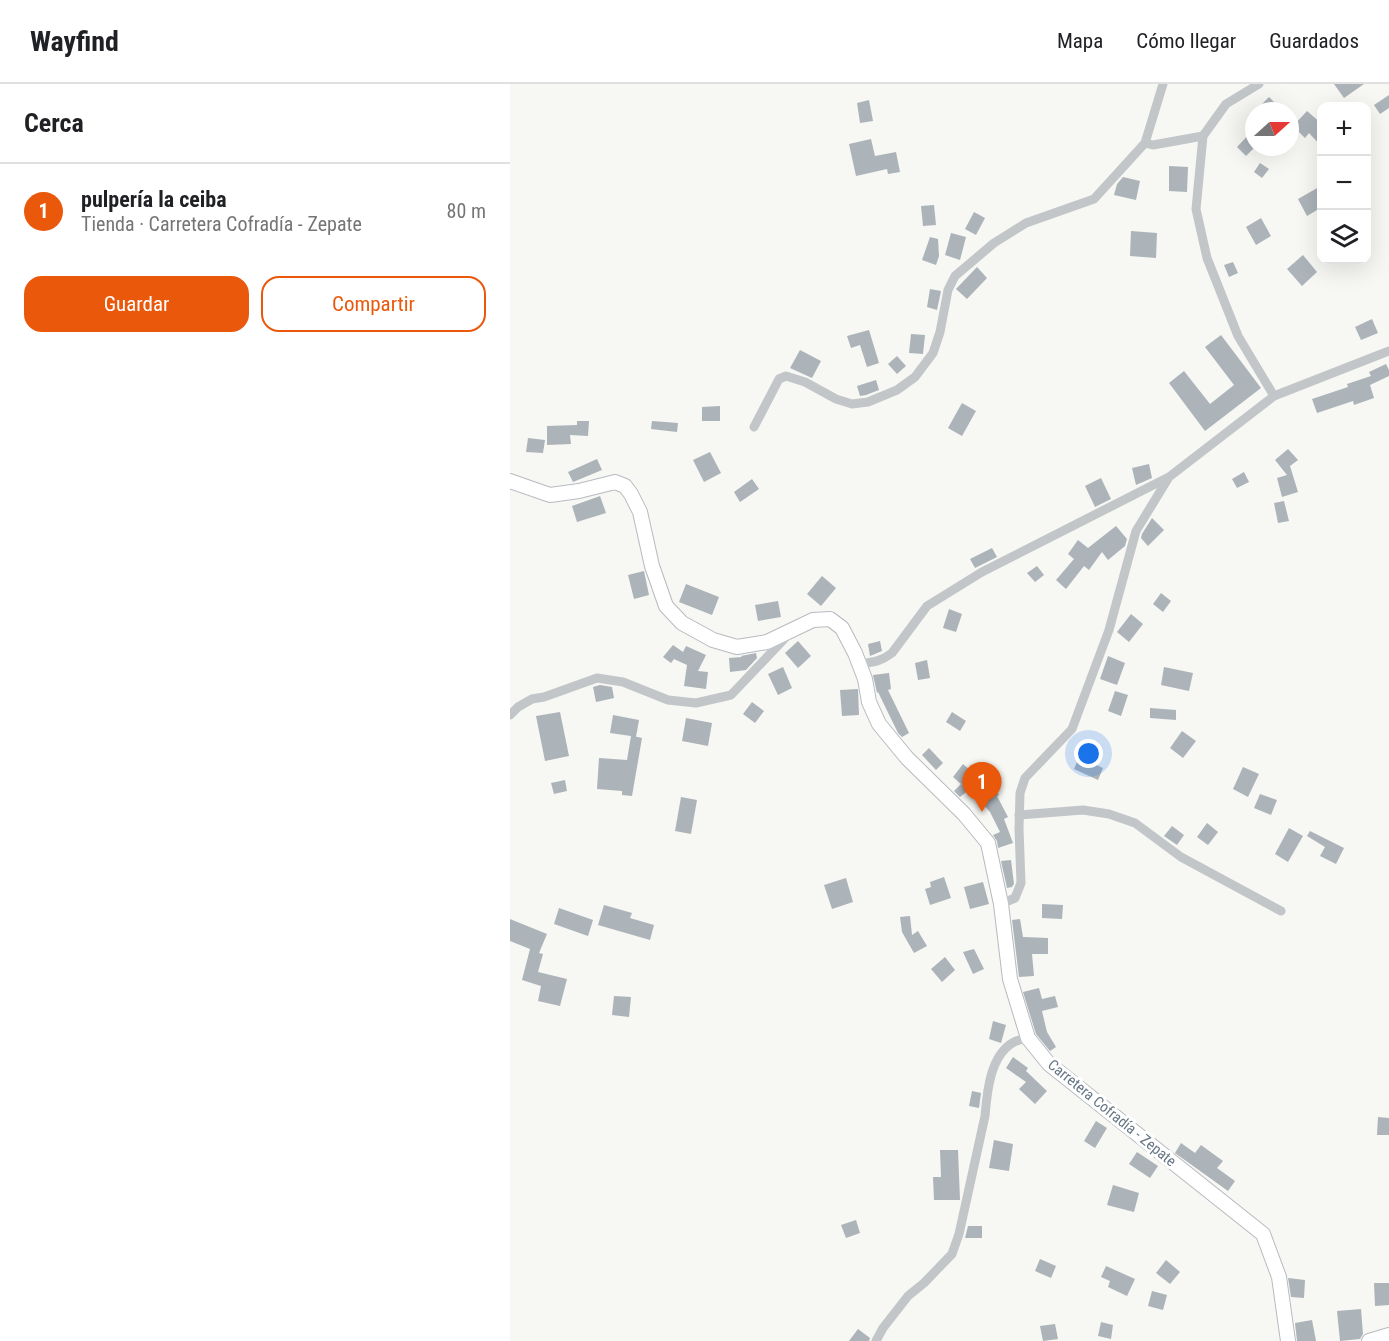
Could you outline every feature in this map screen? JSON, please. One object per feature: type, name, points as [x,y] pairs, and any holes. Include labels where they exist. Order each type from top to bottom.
[{"type":"street","points":[[754,427],[779,379],[786,376],[805,382],[836,399],[852,404],[868,402],[897,390],[915,376],[933,353],[940,332],[948,290],[955,276],[994,243],[1026,223],[1094,199],[1145,143],[1163,84]]},
{"type":"street","points":[[1258,84],[1226,104],[1203,136],[1196,209],[1208,258],[1238,336],[1274,396]]},
{"type":"street","points":[[1145,143],[1153,145],[1203,136]]},
{"type":"street","points":[[859,664],[877,662],[892,653],[927,606],[982,572],[1169,477],[1274,396],[1389,351]]},
{"type":"street","points":[[1001,904],[1015,898],[1021,883],[1019,815],[1020,793],[1025,778],[1072,729],[1108,630],[1136,531],[1169,477]]},
{"type":"street","name":"Carretera Cofradía - Zepate","points":[[510,481],[550,495],[615,482],[625,486],[640,512],[652,566],[666,606],[682,622],[713,640],[737,647],[767,642],[813,620],[830,619],[842,628],[855,653],[865,679],[868,702],[879,724],[907,758],[964,814],[988,843],[1001,904],[1010,979],[1028,1038],[1049,1064],[1263,1234],[1279,1277],[1288,1341]]},
{"type":"street","points":[[510,715],[532,699],[597,678],[623,682],[668,700],[696,703],[731,695],[794,629]]},
{"type":"street","points":[[1019,815],[1083,810],[1109,814],[1126,820],[1134,823],[1181,856],[1281,911]]},
{"type":"street","points":[[876,1341],[883,1328],[908,1296],[952,1254],[960,1234],[979,1135],[985,1116],[987,1096],[998,1056],[1013,1043],[1028,1038]]},
{"type":"street","points":[[1369,1341],[1389,1335]]},
{"type":"building","points":[[1334,84],[1364,84],[1344,98]]},
{"type":"building","points":[[1389,95],[1389,108],[1380,114],[1374,105]]},
{"type":"building","points":[[1269,97],[1274,102],[1264,102]]},
{"type":"building","points":[[869,100],[873,121],[860,123],[857,103]]},
{"type":"building","points":[[1307,111],[1317,120],[1317,142],[1309,133],[1305,138],[1299,132],[1299,120]]},
{"type":"building","points":[[871,139],[875,156],[896,152],[900,172],[888,174],[887,169],[856,176],[849,144]]},
{"type":"building","points":[[1245,139],[1245,155],[1237,147]]},
{"type":"building","points":[[1260,163],[1269,169],[1262,178],[1254,172]]},
{"type":"building","points":[[1169,166],[1188,167],[1187,192],[1169,191]]},
{"type":"building","points":[[1123,177],[1140,181],[1136,200],[1114,195],[1117,184]]},
{"type":"building","points":[[1317,188],[1317,210],[1307,216],[1298,199]]},
{"type":"building","points":[[934,205],[936,225],[923,226],[921,206]]},
{"type":"building","points":[[974,212],[985,218],[976,235],[965,229]]},
{"type":"building","points":[[1261,218],[1271,236],[1256,245],[1246,227]]},
{"type":"building","points":[[1131,231],[1157,233],[1156,258],[1130,256]]},
{"type":"building","points":[[951,233],[966,237],[960,260],[945,255]]},
{"type":"building","points":[[930,237],[938,239],[939,256],[936,265],[922,260]]},
{"type":"building","points":[[1303,255],[1317,272],[1302,286],[1287,269]]},
{"type":"building","points":[[1233,262],[1238,273],[1229,277],[1224,265]]},
{"type":"building","points":[[977,267],[987,278],[967,299],[956,289]]},
{"type":"building","points":[[930,289],[941,291],[937,310],[927,307]]},
{"type":"building","points":[[1372,319],[1378,333],[1361,340],[1355,327]]},
{"type":"building","points":[[869,330],[879,363],[867,367],[860,345],[851,348],[847,336]]},
{"type":"building","points":[[911,334],[925,335],[923,354],[909,353]]},
{"type":"building","points":[[1221,335],[1261,388],[1205,431],[1169,383],[1184,371],[1210,404],[1234,385],[1205,347]]},
{"type":"building","points":[[800,350],[821,361],[812,378],[790,368]]},
{"type":"building","points":[[897,356],[906,366],[897,374],[888,364]]},
{"type":"building","points":[[1386,364],[1389,376],[1370,385],[1374,398],[1354,405],[1353,401],[1317,413],[1312,399],[1348,387],[1347,384],[1371,376],[1369,372]]},
{"type":"building","points":[[876,380],[879,390],[860,396],[857,386]]},
{"type":"building","points":[[962,403],[976,411],[962,436],[948,428]]},
{"type":"building","points":[[720,406],[720,421],[702,421],[702,407]]},
{"type":"building","points":[[577,421],[589,421],[588,436],[570,435],[571,444],[547,445],[547,426],[577,425]]},
{"type":"building","points":[[652,421],[678,423],[677,432],[651,429]]},
{"type":"building","points":[[528,438],[545,440],[543,453],[526,452]]},
{"type":"building","points":[[1288,449],[1298,460],[1290,466],[1298,492],[1282,497],[1277,478],[1287,475],[1275,460]]},
{"type":"building","points":[[710,452],[721,473],[704,482],[693,460]]},
{"type":"building","points":[[597,459],[602,470],[573,482],[568,472]]},
{"type":"building","points":[[1149,464],[1152,478],[1136,485],[1132,468]]},
{"type":"building","points":[[1244,472],[1249,482],[1237,488],[1232,479]]},
{"type":"building","points":[[1101,478],[1111,499],[1095,507],[1085,486]]},
{"type":"building","points":[[752,479],[759,489],[740,502],[734,492]]},
{"type":"building","points":[[600,496],[606,513],[577,522],[572,506]]},
{"type":"building","points":[[1284,501],[1289,521],[1278,523],[1274,503]]},
{"type":"building","points":[[1152,518],[1164,530],[1148,546],[1141,538]]},
{"type":"building","points":[[1116,526],[1127,539],[1125,546],[1108,560],[1102,552],[1089,570],[1084,566],[1066,589],[1056,580],[1074,559],[1068,554],[1078,540],[1088,548]]},
{"type":"building","points":[[992,548],[997,557],[975,568],[970,559]]},
{"type":"building","points":[[1037,566],[1044,575],[1035,582],[1027,573]]},
{"type":"building","points":[[644,571],[649,595],[634,599],[628,575]]},
{"type":"building","points":[[822,576],[836,588],[821,606],[807,594]]},
{"type":"building","points":[[686,584],[719,597],[712,615],[679,602]]},
{"type":"building","points":[[1161,593],[1171,601],[1163,612],[1153,604]]},
{"type":"building","points":[[778,601],[781,617],[758,621],[755,605]]},
{"type":"building","points":[[949,609],[962,614],[956,632],[943,628]]},
{"type":"building","points":[[1131,614],[1143,624],[1129,642],[1117,632]]},
{"type":"building","points":[[798,641],[811,656],[798,668],[785,653]]},
{"type":"building","points":[[880,641],[882,651],[870,656],[868,644]]},
{"type":"building","points":[[673,645],[683,652],[686,646],[706,655],[698,671],[708,672],[706,689],[684,686],[687,665],[674,659],[671,663],[663,657]]},
{"type":"building","points":[[756,653],[757,658],[746,670],[730,672],[729,658]]},
{"type":"building","points":[[1108,656],[1125,663],[1117,685],[1100,679]]},
{"type":"building","points":[[927,660],[930,678],[918,680],[915,663]]},
{"type":"building","points":[[783,667],[792,688],[778,695],[768,674]]},
{"type":"building","points":[[1164,667],[1193,673],[1189,691],[1161,685]]},
{"type":"building","points":[[889,673],[891,689],[888,690],[909,733],[902,737],[877,693],[873,675]]},
{"type":"building","points":[[600,685],[612,687],[614,698],[596,702],[593,687]]},
{"type":"building","points":[[858,689],[859,715],[842,716],[840,690]]},
{"type":"building","points":[[1115,691],[1128,695],[1121,716],[1108,711]]},
{"type":"building","points":[[752,702],[764,711],[755,723],[743,714]]},
{"type":"building","points":[[1150,708],[1176,710],[1176,720],[1150,718]]},
{"type":"building","points":[[560,712],[569,756],[545,761],[536,716]]},
{"type":"building","points":[[952,712],[966,721],[960,731],[946,722]]},
{"type":"building","points":[[613,715],[639,720],[636,737],[642,738],[632,796],[622,795],[622,791],[597,789],[599,758],[627,760],[631,736],[610,733]]},
{"type":"building","points":[[686,718],[712,723],[708,746],[682,741]]},
{"type":"building","points":[[1182,731],[1196,741],[1183,758],[1170,748]]},
{"type":"building","points":[[929,748],[943,763],[936,770],[922,755]]},
{"type":"building","points":[[1079,757],[1103,768],[1098,780],[1074,769]]},
{"type":"building","points":[[963,764],[986,784],[988,782],[999,795],[997,796],[1008,817],[1004,819],[1013,843],[998,848],[993,835],[1000,832],[990,812],[970,789],[960,797],[954,791],[961,784],[953,777]]},
{"type":"building","points":[[1243,767],[1259,774],[1248,797],[1233,789]]},
{"type":"building","points":[[565,780],[567,791],[554,794],[551,783]]},
{"type":"building","points":[[1260,794],[1277,800],[1271,815],[1254,808]]},
{"type":"building","points":[[681,797],[697,800],[691,834],[675,831]]},
{"type":"building","points":[[1207,823],[1218,832],[1208,845],[1197,837]]},
{"type":"building","points":[[1172,826],[1184,835],[1177,845],[1164,836]]},
{"type":"building","points":[[1289,828],[1303,836],[1288,862],[1275,854]]},
{"type":"building","points":[[1310,831],[1344,848],[1336,864],[1320,856],[1325,847],[1307,836]]},
{"type":"building","points":[[1011,860],[1014,884],[1007,888],[1001,861]]},
{"type":"building","points":[[944,877],[951,898],[930,905],[925,889],[931,887],[930,882]]},
{"type":"building","points":[[846,878],[853,902],[832,909],[824,885]]},
{"type":"building","points":[[983,882],[989,904],[970,909],[964,887]]},
{"type":"building","points":[[1042,904],[1063,905],[1062,919],[1042,918]]},
{"type":"building","points":[[604,905],[632,913],[630,918],[654,925],[650,940],[598,925]]},
{"type":"building","points":[[559,908],[593,920],[588,936],[554,924]]},
{"type":"building","points":[[910,916],[912,935],[918,931],[927,946],[914,953],[902,932],[900,917]]},
{"type":"building","points":[[510,919],[547,934],[539,953],[543,954],[538,972],[567,979],[560,1006],[538,1001],[541,986],[522,980],[530,949],[510,941]]},
{"type":"building","points":[[1020,919],[1023,937],[1048,938],[1048,954],[1032,954],[1034,976],[1019,977],[1012,920]]},
{"type":"building","points":[[974,949],[984,969],[973,974],[963,952]]},
{"type":"building","points":[[945,957],[955,970],[942,982],[931,969]]},
{"type":"building","points":[[1039,988],[1042,999],[1055,996],[1058,1007],[1042,1011],[1047,1032],[1056,1047],[1050,1051],[1036,1034],[1023,992]]},
{"type":"building","points":[[614,996],[631,997],[629,1017],[612,1015]]},
{"type":"building","points":[[993,1021],[1006,1025],[1001,1043],[989,1039]]},
{"type":"building","points":[[1013,1057],[1028,1068],[1026,1071],[1047,1091],[1035,1104],[1019,1089],[1026,1082],[1006,1068]]},
{"type":"building","points":[[972,1091],[981,1093],[979,1108],[969,1106]]},
{"type":"building","points":[[1378,1117],[1389,1118],[1389,1135],[1377,1135]]},
{"type":"building","points":[[1096,1121],[1107,1128],[1095,1148],[1084,1141]]},
{"type":"building","points":[[994,1140],[1013,1144],[1009,1171],[989,1168]]},
{"type":"building","points":[[1181,1143],[1195,1153],[1201,1145],[1223,1161],[1217,1168],[1235,1181],[1228,1191],[1175,1153]]},
{"type":"building","points":[[940,1150],[958,1150],[960,1200],[934,1200],[933,1177],[941,1177]]},
{"type":"building","points":[[1137,1152],[1158,1166],[1150,1178],[1129,1164]]},
{"type":"building","points":[[1113,1185],[1139,1193],[1134,1212],[1107,1205]]},
{"type":"building","points":[[856,1220],[860,1233],[846,1238],[841,1225]]},
{"type":"building","points":[[968,1226],[982,1226],[982,1238],[965,1238]]},
{"type":"building","points":[[1040,1259],[1056,1266],[1051,1278],[1035,1271]]},
{"type":"building","points":[[1166,1260],[1180,1272],[1170,1284],[1156,1273]]},
{"type":"building","points":[[1106,1266],[1135,1279],[1127,1296],[1108,1287],[1110,1281],[1101,1277]]},
{"type":"building","points":[[1288,1278],[1305,1280],[1304,1298],[1291,1297]]},
{"type":"building","points":[[1374,1283],[1389,1283],[1389,1305],[1375,1306]]},
{"type":"building","points":[[1152,1291],[1167,1295],[1163,1310],[1148,1306]]},
{"type":"building","points":[[1361,1309],[1363,1334],[1360,1339],[1340,1341],[1337,1311]]},
{"type":"building","points":[[1312,1320],[1316,1341],[1297,1341],[1295,1323]]},
{"type":"building","points":[[1101,1322],[1113,1325],[1111,1339],[1098,1336]]},
{"type":"building","points":[[1055,1324],[1058,1339],[1043,1341],[1040,1326]]},
{"type":"building","points":[[858,1329],[870,1338],[869,1341],[849,1341]]},
{"type":"place","name":"pulpería la ceiba","points":[[982,812]]}]
